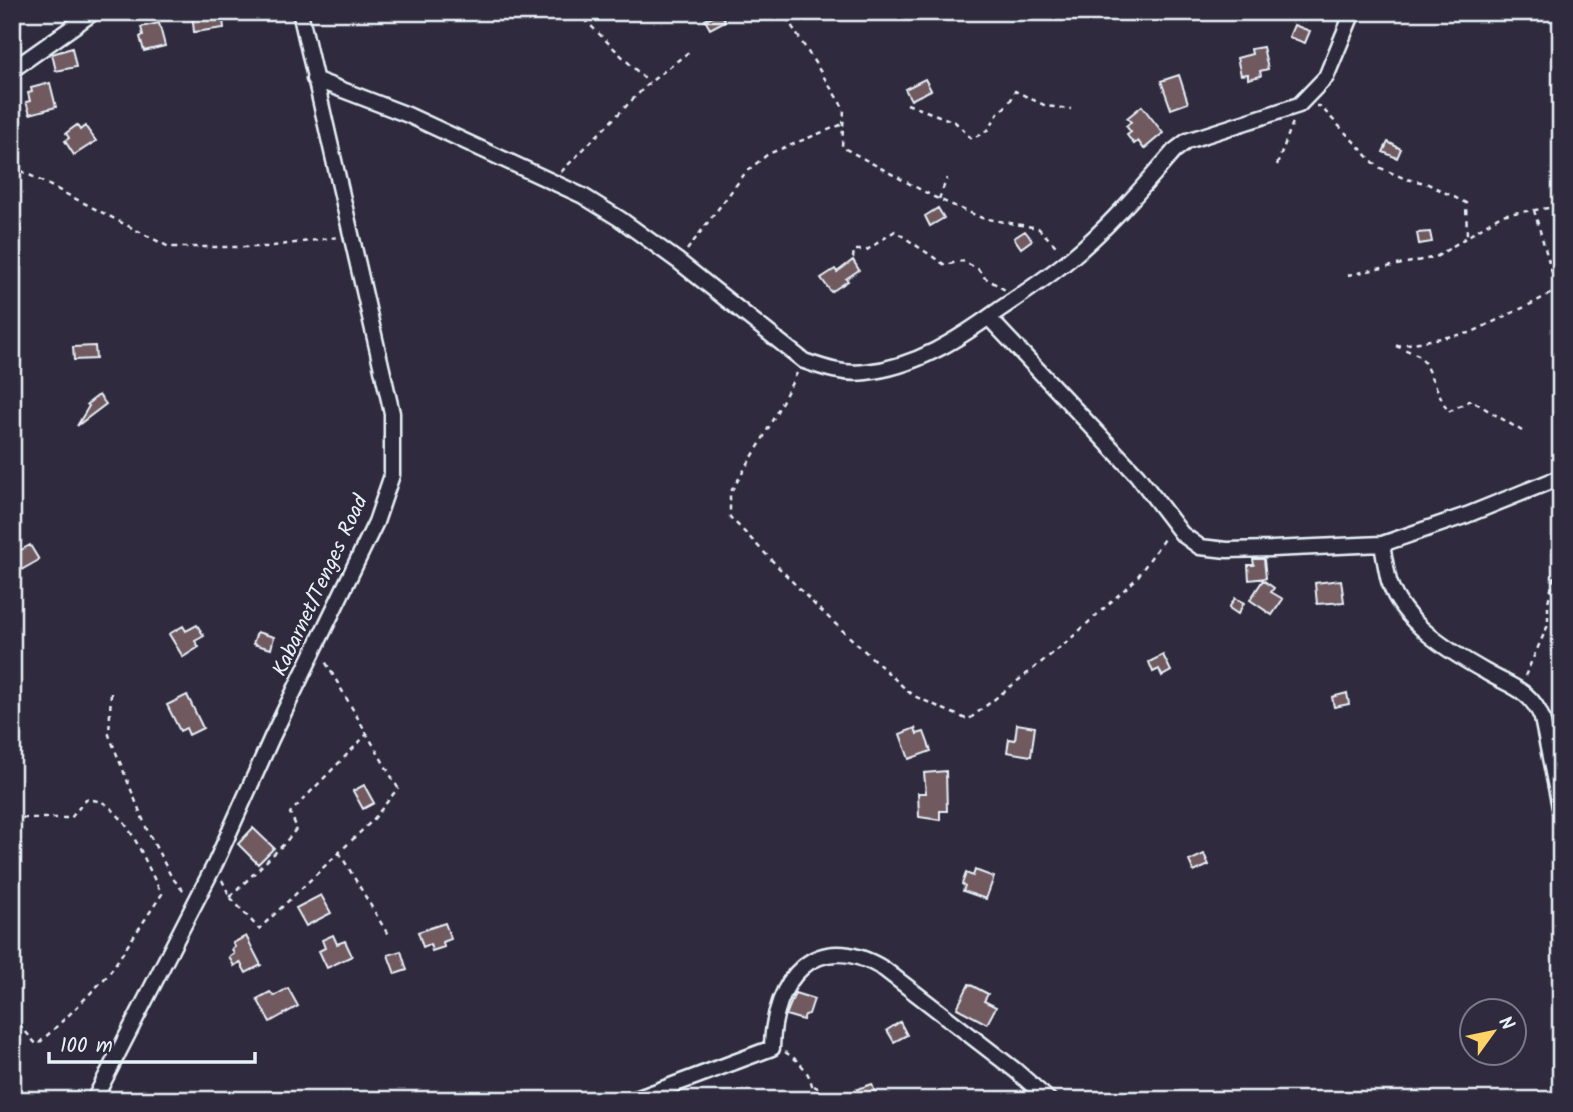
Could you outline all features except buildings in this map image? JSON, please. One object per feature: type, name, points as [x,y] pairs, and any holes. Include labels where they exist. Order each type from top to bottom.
[{"type":"street","points":[[12,69],[94,12]]},
{"type":"street","name":"Kabarnet/Tenges Road","points":[[94,1100],[215,864],[376,522],[392,475],[392,413],[300,12]]},
{"type":"street","points":[[314,79],[408,115],[583,196],[678,261],[804,361],[846,373],[867,372],[903,365],[954,340],[1018,298],[1070,260],[1100,232],[1174,151],[1187,141],[1299,105],[1326,77],[1353,12]]},
{"type":"street","points":[[989,318],[1137,475],[1188,540],[1200,547],[1272,549],[1382,544],[1467,515],[1561,477]]},
{"type":"street","points":[[1382,544],[1389,581],[1396,597],[1418,624],[1433,638],[1486,673],[1519,688],[1536,705],[1542,718],[1561,812]]},
{"type":"street","points":[[634,1100],[772,1048],[775,1013],[789,981],[806,964],[828,954],[852,954],[867,958],[884,969],[1006,1063],[1049,1100]]},
{"type":"path","points":[[577,12],[649,83]]},
{"type":"path","points":[[778,12],[786,17],[844,109],[842,147],[939,199],[982,218],[1038,228],[1070,260]]},
{"type":"path","points":[[551,182],[649,83],[690,51]]},
{"type":"path","points":[[907,104],[955,122],[972,139],[991,128],[994,116],[1011,103],[1015,91],[1046,106],[1071,109]]},
{"type":"path","points":[[1277,165],[1299,105],[1320,106],[1378,167],[1406,179],[1426,183],[1466,204],[1467,236]]},
{"type":"path","points":[[678,261],[746,172],[768,154],[844,123]]},
{"type":"path","points":[[12,166],[169,247],[266,247],[352,235]]},
{"type":"path","points":[[939,199],[947,178]]},
{"type":"path","points":[[1348,275],[1436,257],[1501,215],[1561,206]]},
{"type":"path","points":[[1534,210],[1561,304]]},
{"type":"path","points":[[853,258],[854,250],[867,250],[895,231],[945,265],[962,261],[978,269],[984,277],[1018,298]]},
{"type":"path","points":[[1522,431],[1471,400],[1448,412],[1421,356],[1396,346],[1470,333],[1557,290]]},
{"type":"path","points":[[804,361],[760,444],[730,493],[730,517],[814,604],[912,695],[968,720],[1067,642],[1136,579],[1175,524]]},
{"type":"path","points":[[1519,688],[1548,625],[1548,602],[1554,577],[1561,573]]},
{"type":"path","points":[[215,864],[230,897],[259,929],[373,820],[398,788],[317,644]]},
{"type":"path","points":[[111,693],[109,735],[127,781],[148,832],[171,876],[195,905]]},
{"type":"path","points":[[230,897],[285,844],[297,828],[290,813],[368,733]]},
{"type":"path","points":[[12,818],[71,818],[86,799],[106,803],[134,835],[144,862],[162,894],[108,975],[37,1045],[12,1016]]},
{"type":"path","points":[[339,852],[390,938]]},
{"type":"path","points":[[772,1048],[781,1050],[804,1067],[814,1086],[813,1100]]},
{"type":"path","points":[[814,1086],[841,1100]]},
{"type":"shaded area","points":[[12,1082],[41,1100],[12,1100]]}]
